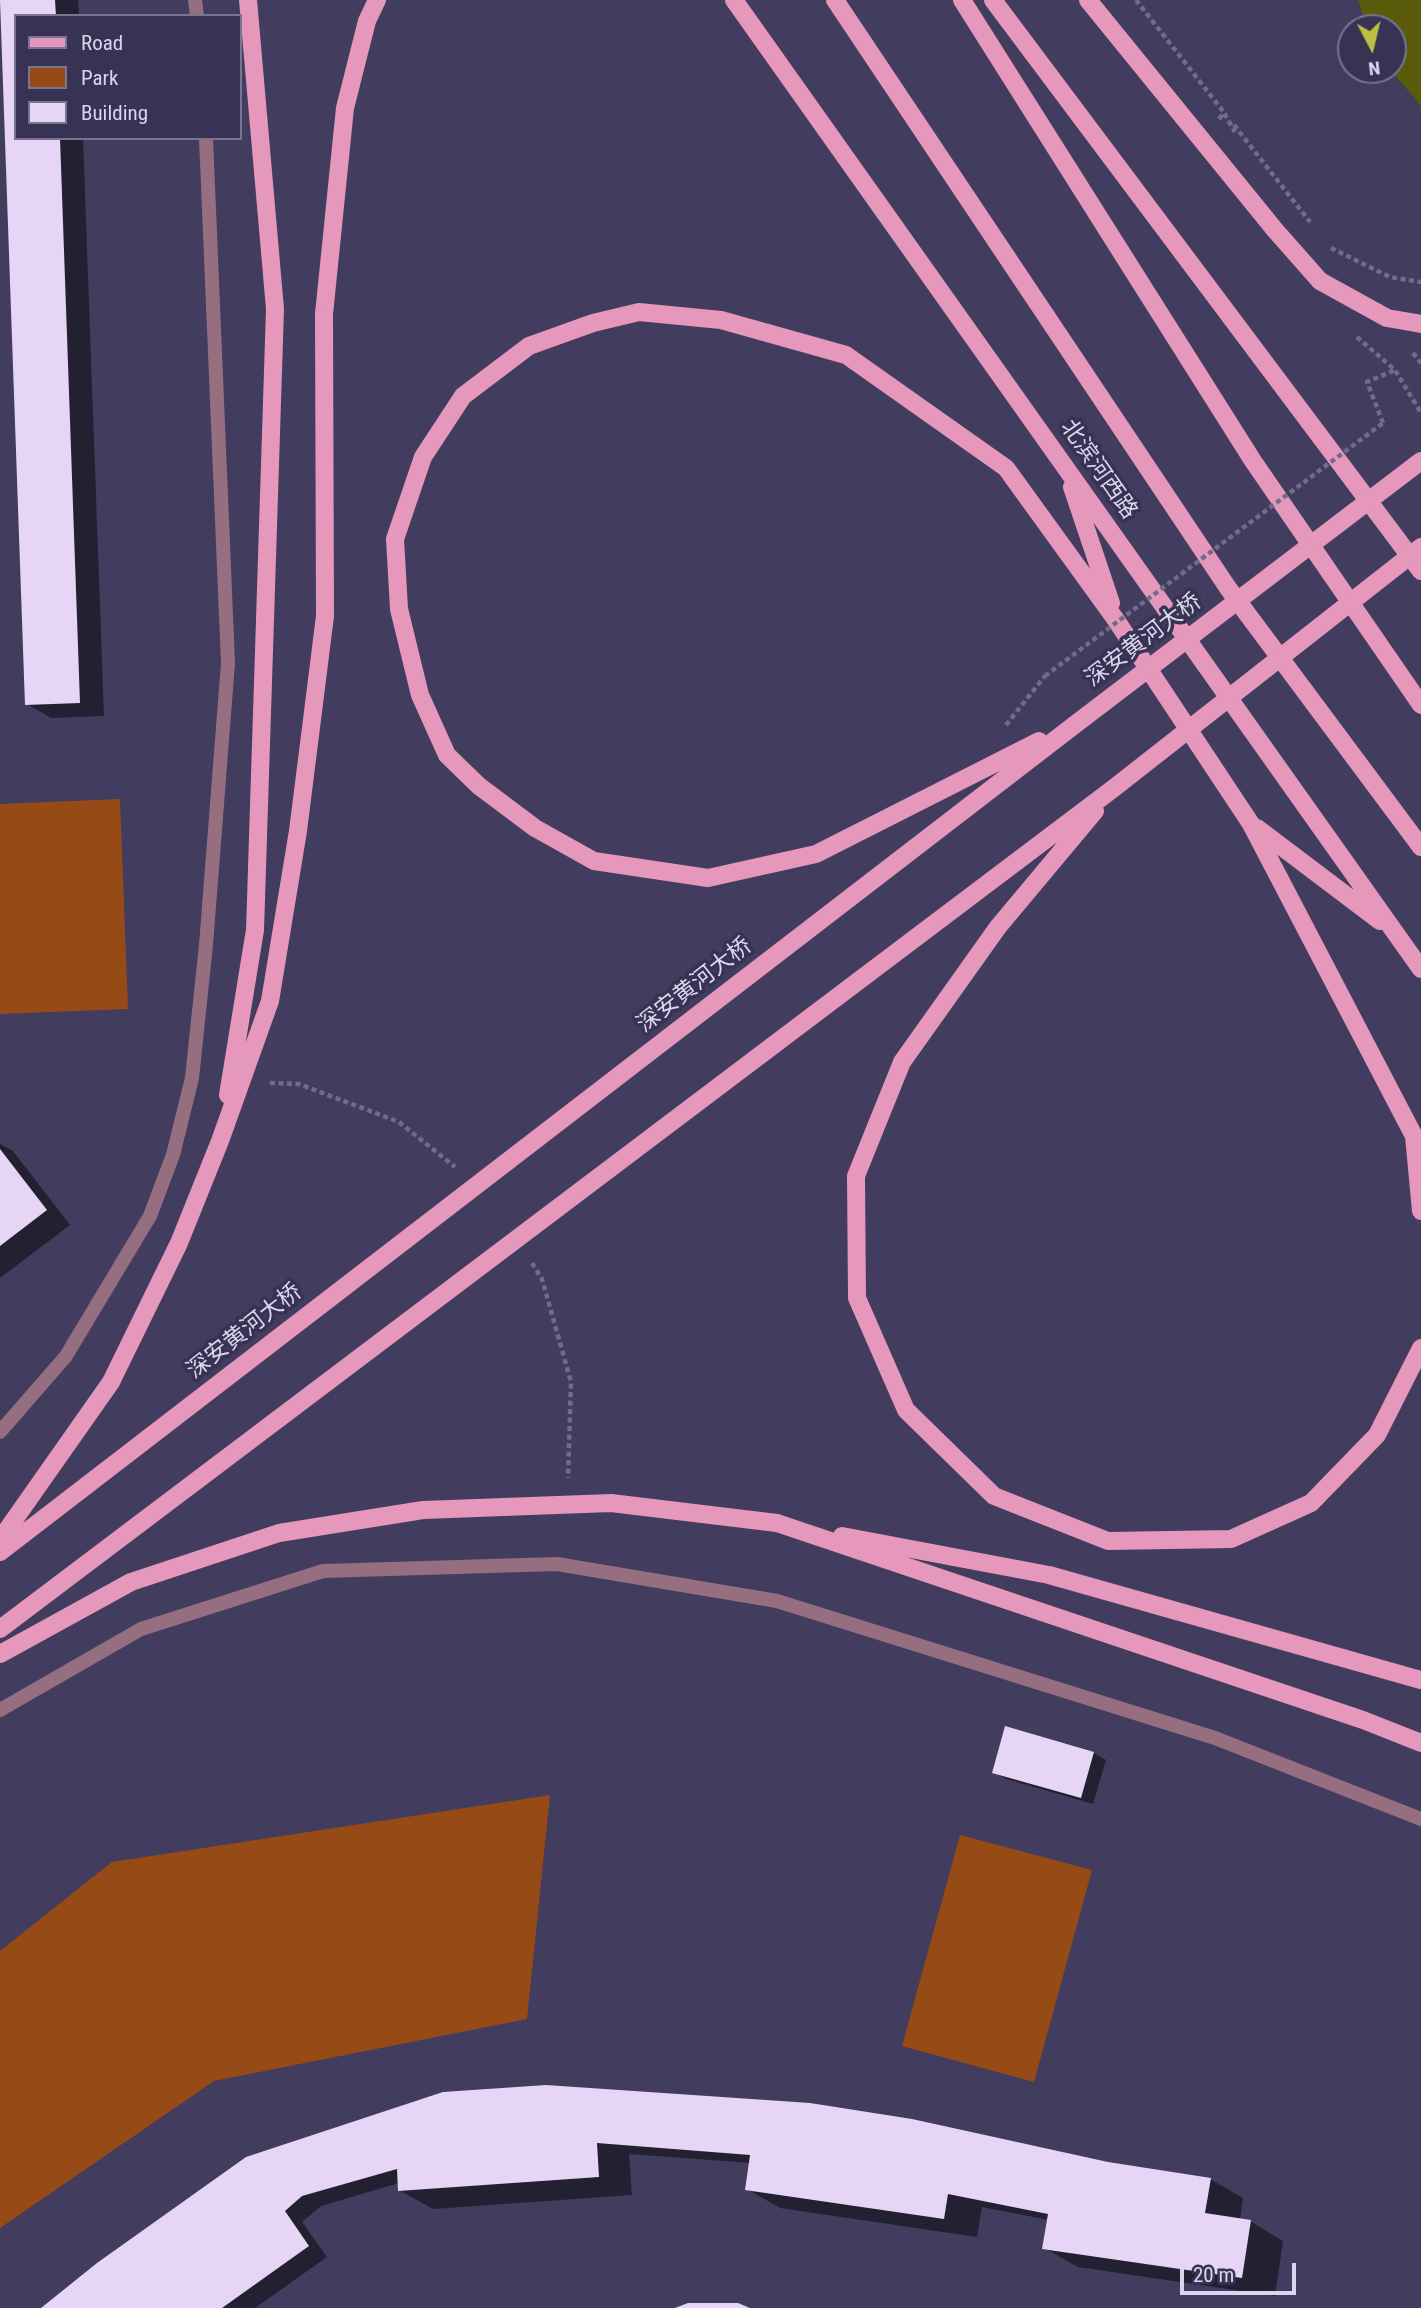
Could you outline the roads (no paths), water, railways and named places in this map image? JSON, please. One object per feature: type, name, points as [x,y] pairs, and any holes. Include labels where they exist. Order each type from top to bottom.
[{"type":"main road","points":[[220,1141],[256,930],[275,309],[248,0]]},
{"type":"main road","points":[[0,1540],[111,1382],[179,1242],[220,1141],[270,1001],[298,831],[325,617],[324,314],[345,108],[367,21],[377,0]]},
{"type":"main road","name":"北滨河西路","points":[[734,0],[1421,970]]},
{"type":"main road","name":"北滨河西路","points":[[835,0],[1228,588],[1421,847]]},
{"type":"main road","points":[[962,0],[1252,461],[1421,705]]},
{"type":"main road","points":[[993,0],[1421,571]]},
{"type":"main road","points":[[1087,0],[1266,220],[1320,281],[1387,318],[1421,324]]},
{"type":"main road","points":[[1077,723],[816,854],[708,878],[594,861],[535,828],[478,786],[447,755],[420,695],[399,609],[395,539],[423,457],[463,396],[529,346],[593,323],[639,312],[721,320],[846,355],[1006,468],[1116,620],[1251,824],[1414,1136],[1421,1211]]},
{"type":"main road","name":"深安黄河大桥","points":[[0,1552],[1421,461]]},
{"type":"main road","points":[[1066,468],[1116,620]]},
{"type":"main road","points":[[0,1629],[1114,788],[1421,547]]},
{"type":"main road","points":[[1114,788],[998,927],[902,1062],[856,1176],[857,1298],[906,1410],[994,1496],[1108,1541],[1231,1539],[1311,1503],[1377,1435],[1421,1348]]},
{"type":"main road","points":[[1251,824],[1394,932]]},
{"type":"main road","points":[[0,1654],[131,1582],[279,1533],[423,1510],[611,1503],[777,1523],[1049,1575],[1421,1680]]},
{"type":"main road","points":[[777,1523],[1363,1720],[1421,1743]]},
{"type":"lane","points":[[0,1432],[66,1356],[150,1216],[173,1155],[192,1078],[206,945],[228,663],[206,140]]},
{"type":"lane","points":[[0,1710],[141,1629],[323,1571],[557,1564],[777,1601],[1215,1738],[1421,1819]]}]
